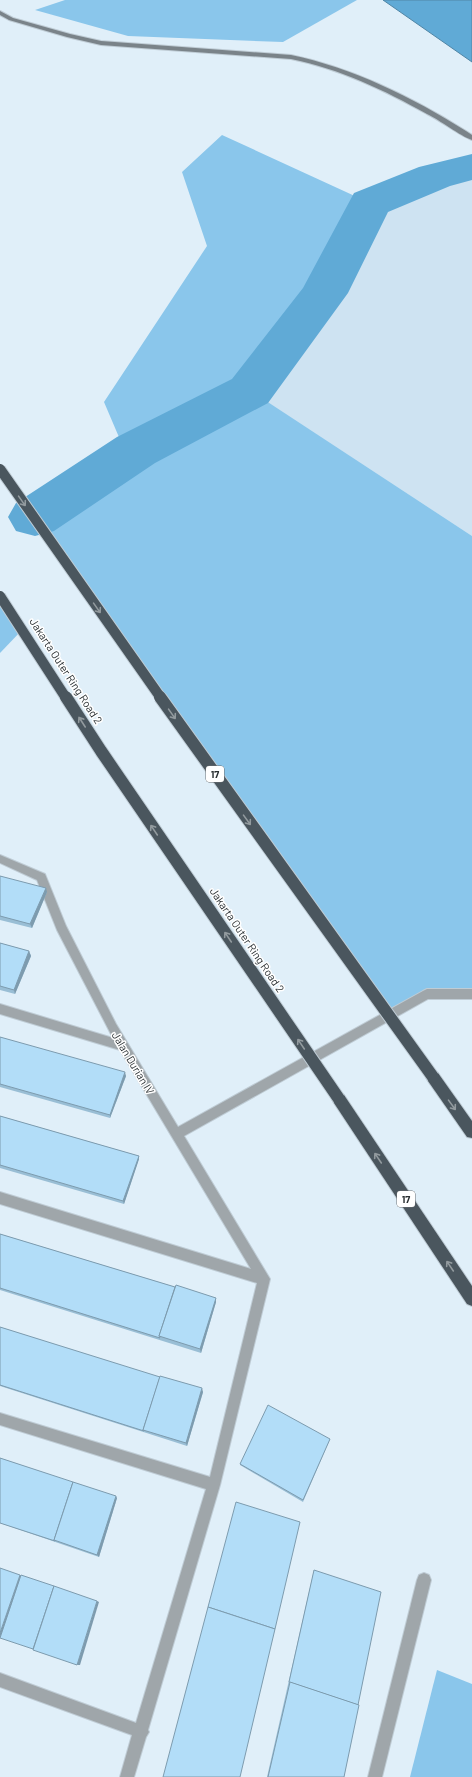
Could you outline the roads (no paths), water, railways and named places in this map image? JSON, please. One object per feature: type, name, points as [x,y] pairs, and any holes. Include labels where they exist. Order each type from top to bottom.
[{"type":"highway","name":"17","points":[[0,469],[171,713],[472,1132]]},
{"type":"highway","name":"Jakarta Outer Ring Road 2","points":[[0,596],[101,751],[339,1100],[472,1299]]},
{"type":"street","points":[[0,13],[12,19],[69,36],[101,43],[291,57],[317,62],[365,80],[446,120],[472,138]]},
{"type":"street","name":"Jalan Durian IV","points":[[0,859],[41,877],[61,928],[122,1046],[264,1279]]},
{"type":"street","points":[[176,1134],[427,994],[472,994]]},
{"type":"street","points":[[0,1009],[122,1046]]},
{"type":"street","points":[[0,1198],[264,1279],[214,1485],[142,1732],[127,1777]]},
{"type":"street","points":[[0,1419],[214,1485]]},
{"type":"street","points":[[375,1777],[424,1580]]},
{"type":"street","points":[[0,1680],[142,1732]]},
{"type":"waterway","points":[[35,517],[136,450],[250,391],[324,293],[370,203],[435,176],[472,167]]}]
